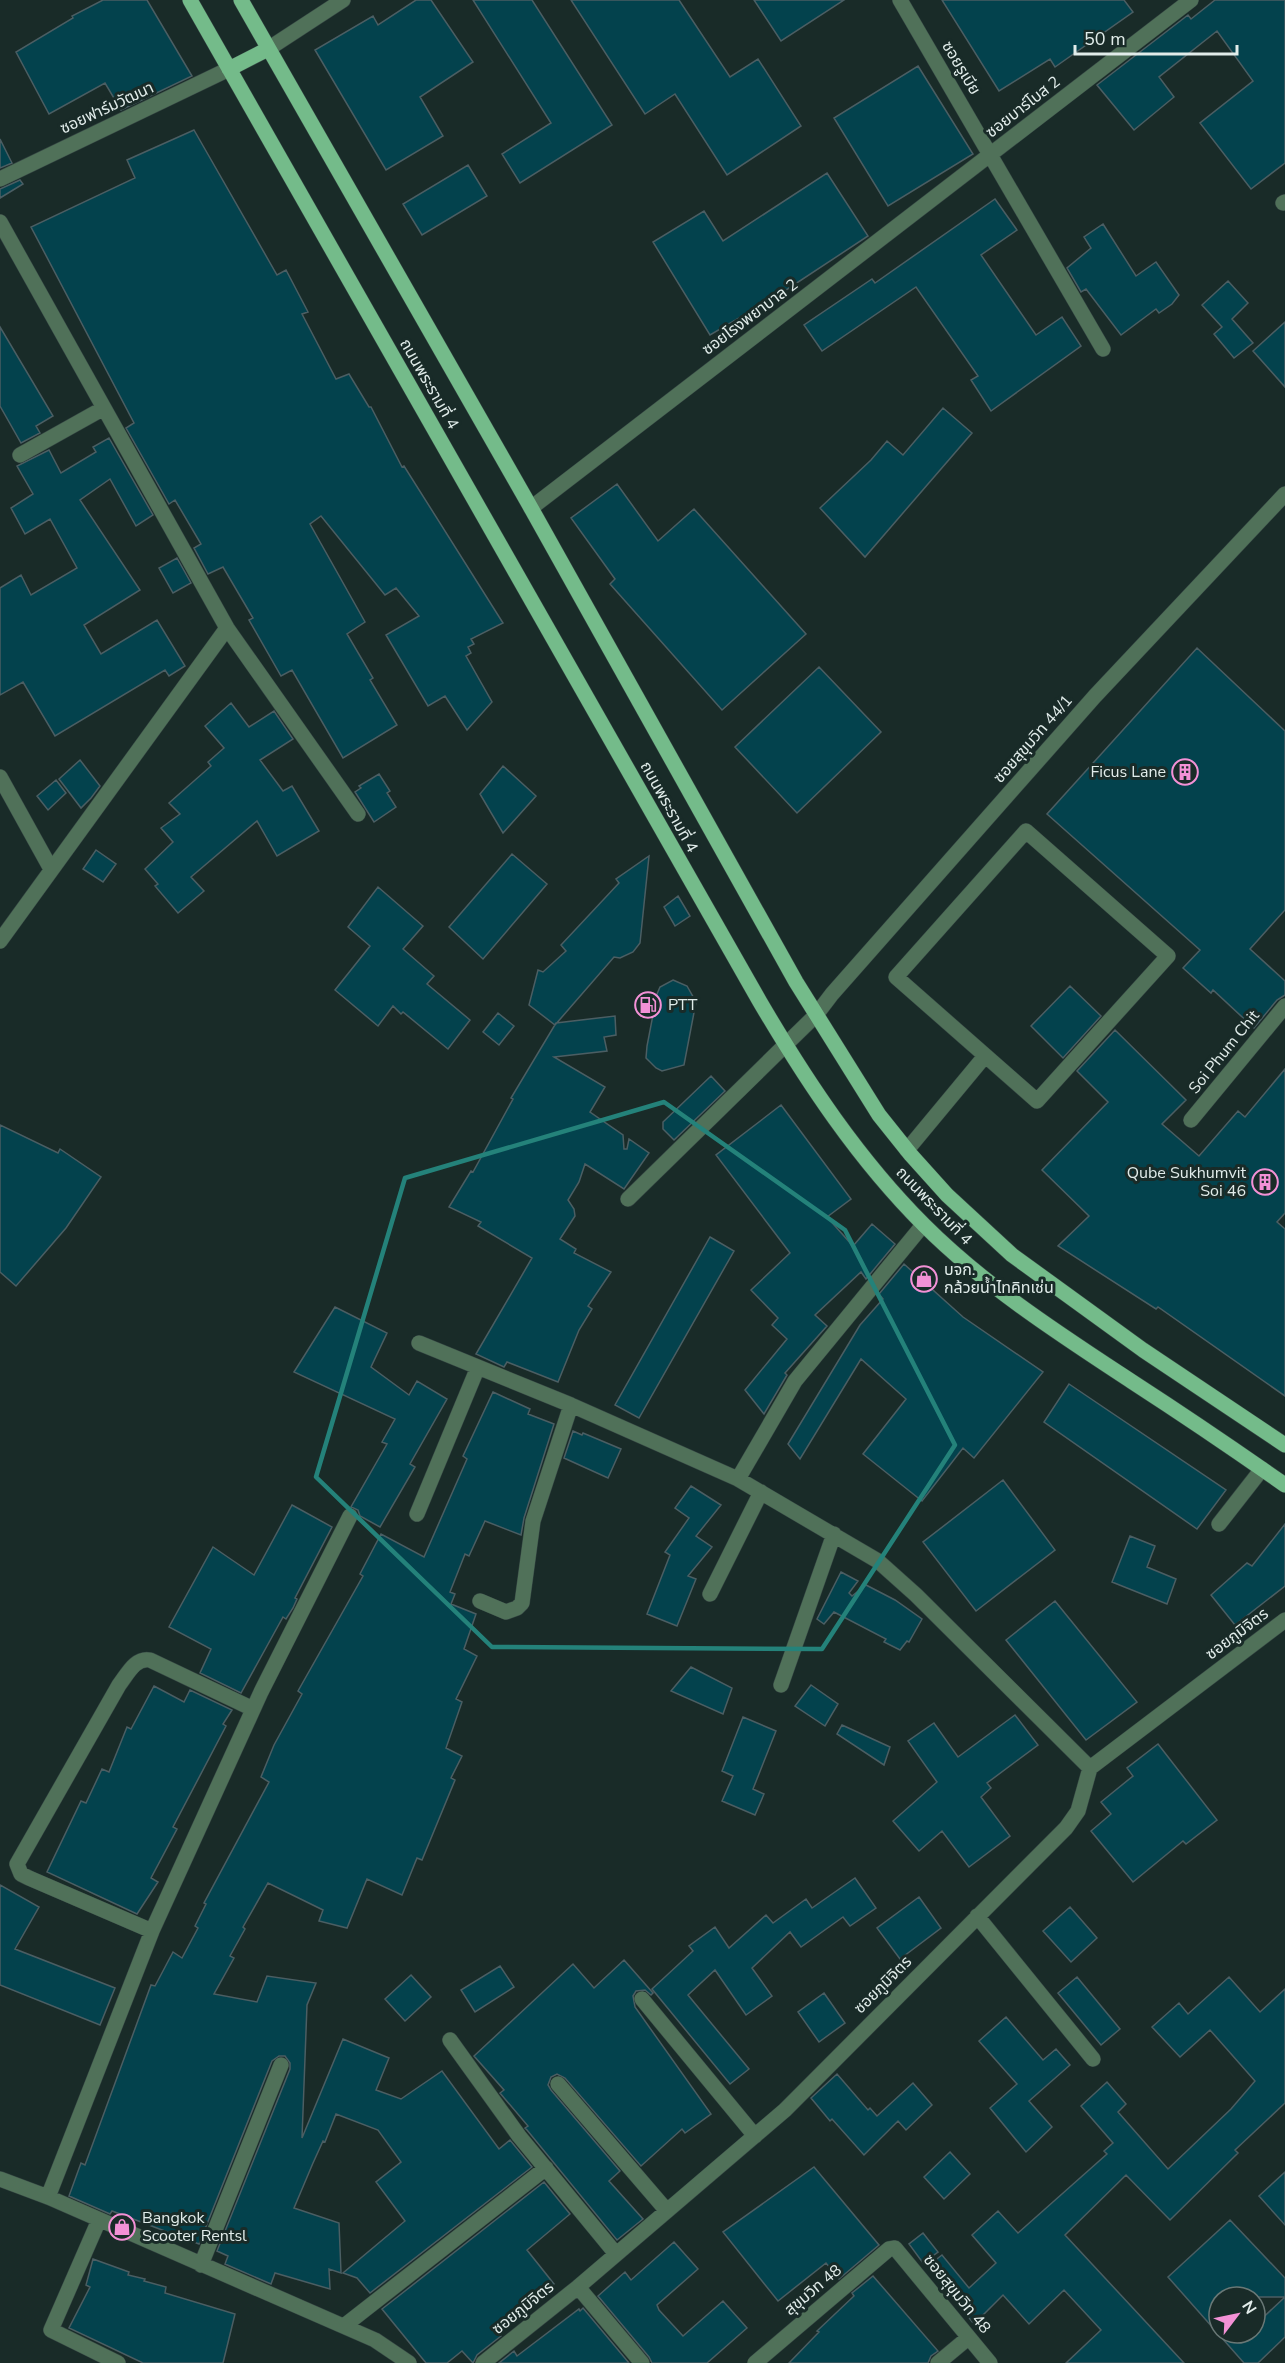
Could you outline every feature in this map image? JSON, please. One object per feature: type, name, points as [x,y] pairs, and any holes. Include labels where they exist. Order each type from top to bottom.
[{"type":"main road","name":"ถนนพระรามที่ 4","points":[[190,0],[684,870],[786,1046],[823,1103],[855,1146],[923,1225],[959,1258],[1003,1294],[1078,1347],[1285,1485]]},
{"type":"main road","name":"ถนนพระรามที่ 4","points":[[241,0],[531,508],[816,1015],[879,1115],[947,1195],[1012,1255],[1143,1350],[1285,1445]]},
{"type":"main road","points":[[229,69],[268,49]]},
{"type":"street","points":[[268,49],[343,0]]},
{"type":"street","name":"ซอยรูเบีย","points":[[900,0],[1103,349]]},
{"type":"street","name":"ซอยบาร์โบส 2","points":[[991,155],[1191,0]]},
{"type":"street","name":"ซอยฟาร์มวัฒนา","points":[[0,178],[229,69]]},
{"type":"street","name":"ซอยโรงพยาบาล 2","points":[[531,508],[991,155]]},
{"type":"street","points":[[0,222],[227,628],[358,814]]},
{"type":"street","points":[[20,455],[104,408]]},
{"type":"street","name":"ซอยสุขุมวิท 44/1","points":[[628,1199],[816,1015],[1095,696],[1285,494]]},
{"type":"street","points":[[0,941],[227,628]]},
{"type":"street","points":[[0,777],[51,869]]},
{"type":"street","points":[[1026,831],[1168,956],[1037,1101],[985,1056],[896,977],[1026,831]]},
{"type":"street","name":"Soi Phum Chit","points":[[1191,1120],[1285,1006]]},
{"type":"street","points":[[907,1150],[985,1056]]},
{"type":"street","points":[[738,1479],[795,1381],[923,1225]]},
{"type":"street","points":[[419,1343],[571,1405],[738,1479],[878,1561],[916,1595],[1090,1768]]},
{"type":"street","points":[[417,1514],[478,1367]]},
{"type":"street","points":[[480,1600],[506,1612],[512,1612],[522,1603],[533,1521],[571,1405]]},
{"type":"street","points":[[1219,1524],[1262,1469]]},
{"type":"street","points":[[710,1594],[761,1492]]},
{"type":"street","points":[[48,2197],[152,1931],[254,1709],[350,1516]]},
{"type":"street","points":[[781,1685],[834,1534]]},
{"type":"street","name":"ซอยภูมิจิตร","points":[[483,2363],[578,2287],[785,2110],[1066,1828],[1078,1811],[1090,1768],[1285,1620]]},
{"type":"street","points":[[152,1931],[29,1878],[21,1874],[17,1864],[119,1685],[137,1662],[144,1659],[150,1660],[254,1709]]},
{"type":"street","points":[[977,1916],[1093,2059]]},
{"type":"street","points":[[642,1999],[755,2136]]},
{"type":"street","points":[[450,2040],[499,2110],[616,2254]]},
{"type":"street","points":[[201,2265],[281,2065]]},
{"type":"street","points":[[558,2084],[667,2211]]},
{"type":"street","points":[[344,2326],[546,2168]]},
{"type":"street","points":[[0,2179],[48,2197],[344,2326],[375,2340],[409,2363]]},
{"type":"street","points":[[99,2220],[51,2330],[118,2363]]},
{"type":"street","name":"ซอยสุขุมวิท 48","points":[[895,2248],[990,2363]]},
{"type":"street","name":"สุขุมวิท 48","points":[[758,2362],[889,2249],[895,2248]]},
{"type":"street","points":[[578,2287],[642,2363]]},
{"type":"street","points":[[938,2363],[968,2338]]},
{"type":"highlighted area","points":[[664,1102],[845,1230],[955,1445],[822,1649],[492,1647],[316,1477],[405,1178]]},
{"type":"building","points":[[103,0],[147,0],[192,76],[121,110],[105,83],[49,114],[16,52],[73,18],[72,16]]},
{"type":"building","points":[[416,0],[431,0],[473,62],[420,97],[443,136],[386,170],[315,50],[373,16],[378,25]]},
{"type":"building","points":[[473,0],[532,0],[612,125],[520,183],[502,154],[551,123]]},
{"type":"building","points":[[571,0],[679,0],[730,77],[758,59],[801,126],[727,175],[675,94],[645,114]]},
{"type":"building","points":[[754,0],[844,0],[781,41]]},
{"type":"building","points":[[942,0],[1124,0],[1133,12],[1055,67],[1050,59],[999,91]]},
{"type":"building","points":[[1215,0],[1285,0],[1285,163],[1251,189],[1200,123],[1253,81],[1217,31],[1159,77],[1174,97],[1134,130],[1097,85],[1188,15],[1191,19]]},
{"type":"building","points":[[918,66],[973,154],[888,206],[834,118]]},
{"type":"building","points":[[194,130],[277,275],[286,270],[308,312],[302,314],[336,379],[349,374],[371,407],[402,467],[404,466],[503,623],[471,639],[474,644],[468,647],[471,653],[466,656],[492,702],[467,730],[445,696],[428,706],[386,635],[419,616],[396,588],[385,595],[321,516],[310,524],[365,622],[347,634],[373,678],[370,680],[397,725],[343,758],[292,670],[281,676],[249,620],[253,618],[223,567],[208,574],[194,548],[201,544],[175,500],[169,504],[126,428],[134,423],[31,227],[135,178],[127,160]]},
{"type":"building","points":[[0,139],[12,163],[0,168]]},
{"type":"building","points":[[468,165],[487,196],[422,235],[403,204]]},
{"type":"building","points":[[827,173],[868,236],[780,294],[710,335],[653,242],[704,211],[723,241]]},
{"type":"building","points":[[20,180],[23,184],[0,198],[0,189]]},
{"type":"building","points":[[995,199],[1017,230],[981,255],[1036,335],[1062,317],[1081,346],[991,411],[971,380],[978,376],[916,287],[822,351],[804,325],[872,279],[875,283]]},
{"type":"building","points":[[1103,224],[1136,276],[1156,262],[1179,295],[1172,304],[1159,313],[1156,309],[1121,335],[1086,289],[1081,292],[1067,268],[1091,248],[1084,237]]},
{"type":"building","points":[[1228,281],[1248,303],[1232,319],[1253,343],[1234,358],[1214,334],[1222,327],[1202,305]]},
{"type":"building","points":[[1285,322],[1285,387],[1253,351]]},
{"type":"building","points":[[0,327],[53,416],[36,426],[40,433],[21,443],[0,406]]},
{"type":"building","points":[[943,408],[972,433],[865,557],[820,508],[871,460],[887,441],[903,455]]},
{"type":"building","points":[[109,438],[153,515],[136,526],[110,479],[80,500],[140,590],[84,625],[101,654],[157,620],[185,666],[169,676],[165,670],[55,736],[23,682],[0,695],[0,588],[21,575],[31,595],[77,568],[50,519],[25,534],[11,508],[33,494],[17,466],[49,450],[61,473],[96,452],[93,447]]},
{"type":"building","points":[[617,484],[658,541],[694,509],[806,634],[722,710],[610,584],[615,579],[571,518]]},
{"type":"building","points":[[177,558],[191,583],[173,593],[159,568]]},
{"type":"building","name":"Ficus Lane","points":[[1197,648],[1285,731],[1285,910],[1250,949],[1285,981],[1285,995],[1277,1000],[1254,1028],[1213,990],[1211,993],[1183,968],[1200,950],[1047,814]]},
{"type":"building","points":[[819,667],[881,732],[797,813],[735,747]]},
{"type":"building","points":[[231,703],[249,727],[274,711],[293,739],[260,760],[283,791],[292,786],[319,831],[277,856],[257,821],[191,877],[204,891],[178,913],[155,886],[158,884],[145,869],[173,842],[161,828],[180,814],[169,803],[211,766],[208,762],[224,748],[205,726]]},
{"type":"building","points":[[80,760],[100,786],[81,808],[59,779]]},
{"type":"building","points":[[503,766],[536,796],[503,833],[480,794]]},
{"type":"building","points":[[379,774],[390,791],[387,793],[396,807],[374,822],[355,792],[361,788],[359,786]]},
{"type":"building","points":[[56,780],[66,793],[48,810],[37,796]]},
{"type":"building","points":[[96,850],[116,864],[103,882],[83,869]]},
{"type":"building","points":[[512,854],[547,884],[483,959],[449,927]]},
{"type":"building","points":[[649,856],[640,943],[633,952],[620,958],[614,957],[555,1025],[529,1005],[538,970],[543,972],[566,951],[561,945],[619,883],[616,879]]},
{"type":"building","points":[[378,887],[423,926],[403,949],[434,976],[427,984],[470,1020],[448,1049],[393,1006],[378,1026],[335,990],[370,946],[348,927]]},
{"type":"building","points":[[678,896],[690,916],[675,926],[664,907]]},
{"type":"building","points":[[673,980],[687,986],[696,1002],[684,1065],[662,1071],[646,1058],[647,1046],[657,994],[660,987]]},
{"type":"building","points":[[1070,986],[1101,1016],[1063,1058],[1031,1026]]},
{"type":"building","points":[[498,1013],[514,1026],[499,1045],[483,1032]]},
{"type":"building","points":[[615,1016],[616,1035],[604,1037],[607,1051],[554,1057],[605,1087],[590,1112],[623,1135],[624,1149],[627,1149],[629,1139],[649,1153],[624,1189],[585,1164],[579,1182],[568,1200],[574,1209],[575,1216],[560,1239],[576,1249],[574,1253],[611,1272],[588,1306],[592,1309],[579,1330],[558,1382],[507,1362],[504,1367],[476,1354],[532,1258],[478,1226],[481,1222],[449,1207],[471,1171],[473,1172],[513,1099],[511,1098],[556,1023]]},
{"type":"building","points":[[1115,1030],[1186,1100],[1162,1124],[1199,1156],[1238,1111],[1245,1117],[1285,1069],[1285,1213],[1277,1222],[1285,1229],[1285,1396],[1158,1307],[1156,1309],[1058,1246],[1089,1216],[1042,1170],[1108,1102],[1077,1071]]},
{"type":"building","points":[[711,1076],[725,1091],[674,1140],[663,1129],[663,1122]]},
{"type":"building","points":[[781,1105],[851,1199],[827,1217],[853,1246],[872,1224],[895,1244],[866,1279],[861,1272],[815,1315],[827,1326],[785,1373],[787,1375],[764,1414],[745,1390],[787,1339],[772,1325],[778,1318],[751,1290],[790,1253],[716,1155]]},
{"type":"building","points":[[0,1125],[58,1153],[60,1149],[101,1177],[66,1228],[16,1286],[0,1272]]},
{"type":"building","points":[[710,1237],[734,1251],[639,1418],[615,1405]]},
{"type":"building","points":[[904,1264],[963,1317],[1043,1372],[974,1458],[963,1448],[922,1501],[863,1454],[906,1399],[861,1359],[800,1459],[788,1444],[860,1325],[883,1299],[879,1294]]},
{"type":"building","points":[[335,1307],[387,1333],[371,1367],[409,1395],[417,1381],[447,1399],[410,1464],[415,1467],[380,1527],[360,1516],[358,1510],[351,1507],[387,1444],[382,1442],[395,1419],[294,1372]]},
{"type":"building","points":[[1069,1384],[1226,1490],[1197,1529],[1044,1422]]},
{"type":"building","points":[[493,1392],[530,1409],[528,1414],[554,1424],[524,1518],[521,1535],[485,1521],[469,1556],[465,1554],[450,1592],[455,1594],[451,1604],[476,1614],[464,1649],[477,1656],[456,1699],[462,1702],[446,1748],[462,1756],[451,1778],[455,1780],[422,1860],[417,1858],[402,1895],[367,1879],[347,1928],[319,1921],[323,1910],[268,1883],[243,1927],[245,1929],[230,1956],[234,1958],[214,1994],[257,2002],[267,1976],[316,1983],[307,2005],[302,2138],[343,2039],[389,2058],[376,2090],[401,2099],[442,2071],[499,2149],[510,2140],[532,2167],[370,2293],[357,2278],[343,2273],[405,2221],[376,2182],[401,2162],[378,2130],[336,2114],[294,2208],[339,2223],[341,2273],[329,2269],[330,2289],[275,2273],[271,2284],[225,2264],[228,2256],[217,2251],[290,2069],[290,2063],[285,2056],[279,2056],[272,2061],[199,2244],[112,2211],[110,2214],[69,2196],[81,2163],[85,2165],[151,1985],[155,1986],[173,1952],[182,1958],[198,1928],[195,1926],[206,1904],[204,1903],[269,1782],[261,1777],[274,1745],[302,1694],[298,1691],[363,1576],[360,1574],[381,1534],[424,1557],[467,1459],[463,1456]]},
{"type":"building","points":[[573,1431],[621,1449],[608,1478],[564,1458]]},
{"type":"building","points":[[1003,1480],[1055,1550],[976,1611],[923,1542]]},
{"type":"building","points":[[691,1486],[721,1505],[696,1536],[712,1547],[688,1576],[696,1579],[677,1626],[647,1614],[670,1555],[665,1552],[689,1518],[675,1508]]},
{"type":"building","points":[[292,1505],[332,1527],[295,1598],[297,1599],[293,1608],[286,1619],[283,1617],[241,1693],[200,1673],[211,1649],[169,1627],[213,1547],[254,1575]]},
{"type":"building","points":[[1285,1524],[1285,1586],[1235,1625],[1211,1595],[1247,1563],[1252,1566]]},
{"type":"building","points":[[1130,1536],[1155,1546],[1147,1567],[1176,1579],[1167,1604],[1112,1582]]},
{"type":"building","points":[[841,1572],[858,1581],[849,1593],[852,1596],[866,1585],[895,1600],[922,1619],[909,1642],[907,1641],[900,1650],[884,1642],[886,1639],[834,1612],[824,1624],[817,1619]]},
{"type":"building","points":[[1055,1601],[1137,1702],[1086,1740],[1006,1640]]},
{"type":"building","points":[[691,1667],[732,1688],[723,1714],[671,1691]]},
{"type":"building","points":[[811,1685],[838,1704],[825,1726],[795,1706]]},
{"type":"building","points":[[154,1686],[184,1702],[190,1690],[232,1710],[223,1724],[226,1726],[173,1827],[177,1829],[151,1878],[158,1882],[137,1914],[47,1872],[81,1801],[86,1803],[102,1769],[109,1772],[127,1727],[131,1729]]},
{"type":"building","points":[[1015,1715],[1038,1745],[987,1783],[991,1788],[981,1797],[1010,1836],[969,1867],[942,1831],[919,1851],[893,1821],[937,1782],[908,1741],[934,1723],[958,1757]]},
{"type":"building","points":[[743,1717],[776,1731],[753,1789],[764,1794],[755,1815],[722,1801],[733,1776],[722,1771]]},
{"type":"building","points":[[842,1725],[890,1747],[884,1765],[837,1734]]},
{"type":"building","points":[[1158,1744],[1217,1820],[1186,1844],[1183,1841],[1133,1882],[1091,1831],[1111,1814],[1101,1802],[1133,1776],[1127,1768]]},
{"type":"building","points":[[855,1878],[876,1908],[850,1926],[843,1917],[801,1947],[790,1932],[752,1968],[772,1996],[746,2015],[715,1970],[688,1995],[749,2069],[730,2084],[652,1989],[693,1951],[689,1946],[715,1927],[729,1948],[766,1915],[773,1923],[806,1899],[812,1908]]},
{"type":"building","points":[[0,1885],[39,1907],[15,1949],[115,1988],[100,2025],[0,1985]]},
{"type":"building","points":[[919,1897],[941,1928],[900,1959],[877,1928]]},
{"type":"building","points":[[1070,1907],[1097,1938],[1071,1962],[1043,1931]]},
{"type":"building","points":[[624,1960],[653,1993],[651,1995],[645,1990],[636,1991],[633,1996],[635,2007],[711,2114],[685,2133],[682,2129],[641,2166],[565,2078],[557,2074],[551,2077],[548,2085],[551,2090],[620,2171],[609,2181],[643,2219],[617,2240],[525,2128],[528,2126],[500,2093],[504,2090],[474,2056],[573,1964],[594,1988]]},
{"type":"building","points":[[500,1966],[514,1987],[475,2012],[461,1990]]},
{"type":"building","points":[[411,1975],[431,1997],[405,2021],[385,1999]]},
{"type":"building","points":[[1077,1977],[1120,2029],[1101,2045],[1058,1993]]},
{"type":"building","points":[[1229,1977],[1260,2012],[1285,1989],[1285,2103],[1235,2150],[1238,2153],[1170,2220],[1126,2175],[1065,2235],[1184,2363],[1066,2363],[1101,2330],[1064,2290],[1029,2324],[1003,2295],[974,2324],[928,2266],[942,2255],[969,2288],[996,2263],[972,2235],[998,2211],[1018,2233],[1107,2154],[1104,2151],[1113,2143],[1081,2106],[1107,2082],[1126,2104],[1118,2112],[1168,2169],[1231,2109],[1255,2081],[1210,2030],[1180,2057],[1152,2027],[1179,2003],[1188,2014]]},
{"type":"building","points":[[824,1993],[845,2023],[819,2042],[798,2012]]},
{"type":"building","points":[[1006,2017],[1043,2060],[1056,2049],[1070,2065],[1029,2101],[1052,2127],[1026,2152],[990,2108],[1017,2084],[979,2041]]},
{"type":"building","points":[[837,2074],[868,2110],[870,2108],[877,2116],[913,2083],[932,2105],[906,2130],[898,2121],[864,2155],[811,2098]]},
{"type":"building","points":[[950,2152],[970,2174],[944,2199],[924,2177]]},
{"type":"building","points":[[814,2167],[879,2245],[839,2279],[826,2263],[778,2301],[723,2232]]},
{"type":"building","points":[[1285,2172],[1285,2225],[1259,2196]]},
{"type":"building","points":[[544,2182],[570,2214],[527,2250],[554,2284],[497,2331],[501,2336],[477,2355],[473,2363],[462,2351],[447,2363],[426,2363],[382,2309]]},
{"type":"building","points":[[1230,2220],[1285,2278],[1285,2297],[1267,2297],[1267,2285],[1207,2285],[1207,2321],[1168,2277]]},
{"type":"building","points":[[923,2233],[938,2252],[923,2263],[909,2244]]},
{"type":"building","points":[[674,2242],[698,2269],[657,2305],[659,2310],[683,2336],[723,2301],[747,2328],[707,2363],[652,2363],[598,2296],[625,2272],[631,2280]]},
{"type":"building","points":[[93,2259],[129,2272],[128,2275],[166,2287],[165,2293],[235,2314],[223,2363],[143,2363],[69,2328],[90,2287],[86,2285]]},
{"type":"building","points":[[873,2276],[938,2351],[931,2356],[928,2363],[789,2363],[819,2332],[817,2331],[854,2296],[852,2293]]},
{"type":"building","points":[[1285,2297],[1285,2337],[1258,2363],[1244,2363],[1228,2345],[1267,2345],[1267,2314]]},
{"type":"building","points":[[583,2308],[629,2363],[499,2363],[514,2351],[517,2356]]},
{"type":"place","name":"Ficus Lane","points":[[1185,772]]},
{"type":"place","name":"PTT","points":[[648,1005]]},
{"type":"place","name":"Qube Sukhumvit Soi 46","points":[[1265,1182]]},
{"type":"place","name":"บจก. กล้วยน้ำไทคิทเช่น","points":[[924,1279]]},
{"type":"place","name":"Bangkok Scooter Rentsl","points":[[122,2227]]}]
